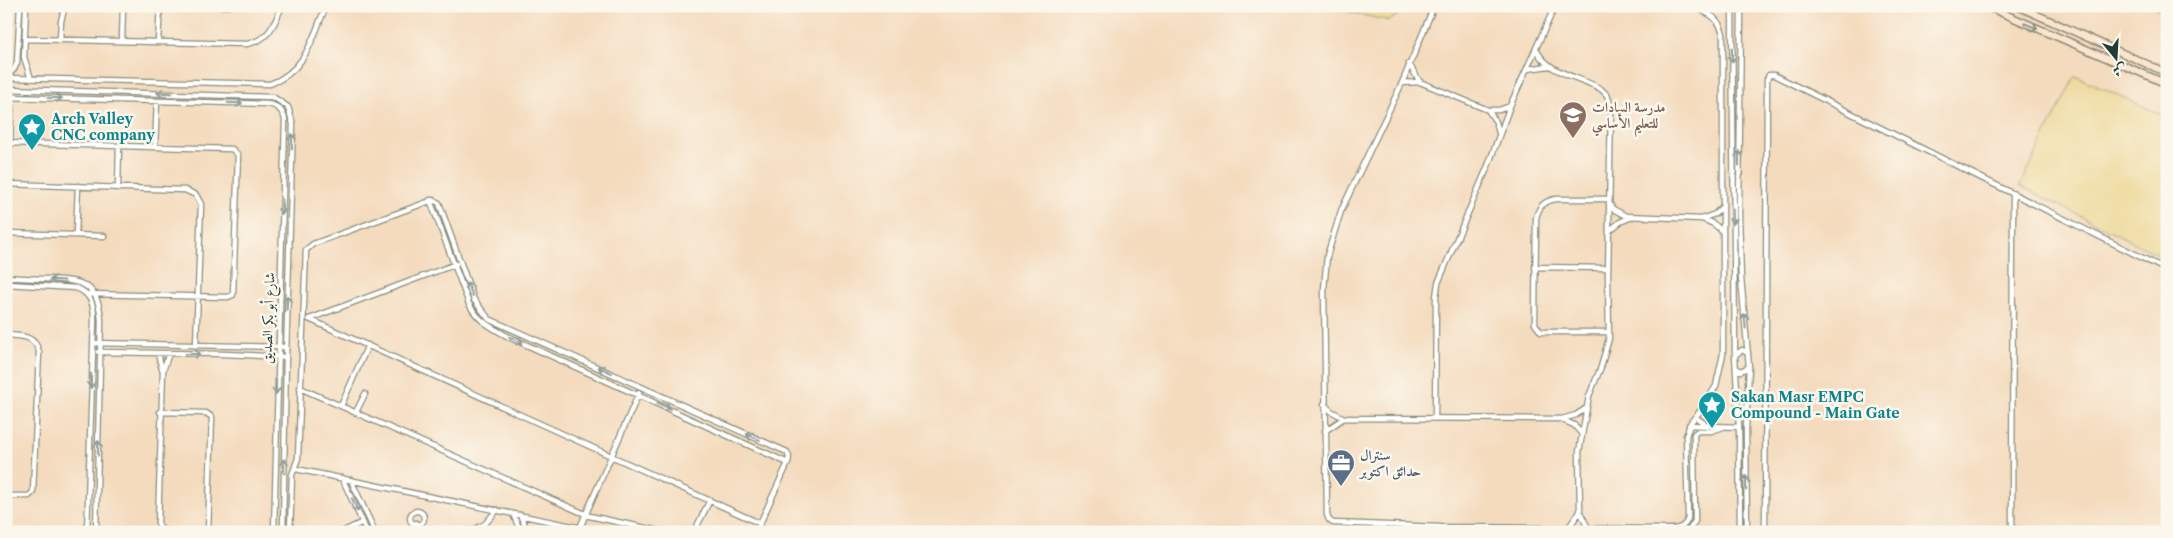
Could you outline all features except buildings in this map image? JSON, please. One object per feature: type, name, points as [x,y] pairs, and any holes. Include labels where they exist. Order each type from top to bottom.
[{"type":"street","points":[[6,77],[17,63],[20,6]]},
{"type":"street","points":[[26,6],[25,64],[31,78]]},
{"type":"street","points":[[60,40],[61,21],[65,6]]},
{"type":"street","points":[[122,41],[123,6]]},
{"type":"street","points":[[158,42],[160,6]]},
{"type":"street","points":[[216,6],[229,6]]},
{"type":"street","points":[[25,39],[255,42],[269,33],[282,6]]},
{"type":"street","points":[[6,77],[270,84],[283,79],[298,65],[326,6]]},
{"type":"street","points":[[1434,6],[1402,83],[1341,211],[1327,256],[1324,289],[1324,431],[1327,516],[1332,522],[1440,527],[1678,529],[1684,526],[1688,518],[1686,436],[1689,425],[1713,391],[1721,367],[1723,34],[1720,24],[1713,16],[1694,6]]},
{"type":"street","points":[[1435,418],[1436,297],[1438,283],[1510,106],[1555,6]]},
{"type":"street","points":[[1732,6],[1735,355],[1739,427],[1740,532]]},
{"type":"street","points":[[1741,6],[1739,214],[1741,278],[1749,367],[1746,429],[1747,532]]},
{"type":"street","points":[[1986,6],[2167,84]]},
{"type":"street","points":[[2017,6],[2167,73]]},
{"type":"street","points":[[2151,6],[2167,13]]},
{"type":"street","points":[[1536,49],[1542,59],[1550,66],[1597,87],[1609,99],[1612,111],[1608,268],[1609,332],[1604,359],[1589,396],[1579,452],[1580,512],[1588,528]]},
{"type":"street","points":[[1409,64],[1420,82]]},
{"type":"street","points":[[1527,69],[1538,66],[1550,66]]},
{"type":"street","points":[[1765,532],[1768,77],[1774,75],[2167,270]]},
{"type":"street","points":[[1402,83],[1420,82],[1488,110],[1499,110],[1510,106]]},
{"type":"street","points":[[6,89],[273,97],[288,107],[292,118],[292,161],[283,532]]},
{"type":"street","points":[[26,90],[26,97]]},
{"type":"street","points":[[117,92],[117,100]]},
{"type":"street","points":[[198,94],[198,102]]},
{"type":"street","points":[[196,346],[199,199],[196,195],[185,190],[7,184],[9,97],[271,104],[280,109],[288,107]]},
{"type":"street","points":[[155,147],[157,101]]},
{"type":"street","name":"شارع أبو بكر الصديق","points":[[274,532],[277,357],[282,260],[285,120],[280,109]]},
{"type":"street","points":[[1488,110],[1496,122],[1499,135]]},
{"type":"street","points":[[8,143],[232,150],[237,152],[239,157],[233,293],[230,296],[87,294]]},
{"type":"street","points":[[118,188],[119,146]]},
{"type":"street","points":[[284,160],[292,161]]},
{"type":"street","points":[[76,235],[78,186]]},
{"type":"street","points":[[2012,532],[2013,195]]},
{"type":"street","points":[[1609,201],[1556,199],[1542,204],[1536,218],[1535,267],[1535,324],[1537,329],[1546,332],[1609,332]]},
{"type":"street","points":[[430,200],[468,304],[481,321],[509,336],[788,463]]},
{"type":"street","points":[[290,532],[292,475],[296,469],[298,458],[305,252],[308,248],[430,200],[439,203],[474,300],[483,314],[489,319],[787,452],[790,457],[788,463],[756,532]]},
{"type":"street","points":[[1609,201],[1619,214],[1633,217],[1701,219],[1714,224],[1723,232]]},
{"type":"street","points":[[1701,219],[1714,214],[1723,206]]},
{"type":"street","points":[[1609,231],[1620,222],[1633,217]]},
{"type":"street","points":[[282,229],[290,229]]},
{"type":"street","points":[[6,233],[104,236]]},
{"type":"street","points":[[282,260],[289,260]]},
{"type":"street","points":[[303,321],[460,262]]},
{"type":"street","points":[[1535,267],[1608,268]]},
{"type":"street","points":[[6,277],[77,282],[84,284],[95,293],[101,312],[96,529],[88,526]]},
{"type":"street","points":[[15,278],[15,284]]},
{"type":"street","points":[[6,284],[70,287],[87,294],[93,307],[87,532]]},
{"type":"street","points":[[309,319],[760,523]]},
{"type":"street","points":[[6,335],[31,339],[39,352],[33,492],[29,496],[6,496]]},
{"type":"street","points":[[93,343],[286,347]]},
{"type":"street","points":[[154,345],[155,354],[163,370]]},
{"type":"street","points":[[341,406],[368,345]]},
{"type":"street","points":[[224,346],[224,354]]},
{"type":"street","points":[[1735,355],[1742,350],[1748,353]]},
{"type":"street","points":[[92,352],[286,357]]},
{"type":"street","points":[[169,353],[163,370],[160,412],[158,523],[162,530],[175,532]]},
{"type":"street","points":[[1736,368],[1741,371],[1749,367]]},
{"type":"street","points":[[578,530],[642,387]]},
{"type":"street","points":[[300,388],[585,514],[664,532]]},
{"type":"street","points":[[356,412],[365,394]]},
{"type":"street","points":[[91,400],[99,400]]},
{"type":"street","points":[[1324,404],[1335,414],[1344,418],[1562,419],[1572,417],[1586,409]]},
{"type":"street","points":[[160,412],[206,413],[212,417],[208,532]]},
{"type":"street","points":[[1696,417],[1707,425]]},
{"type":"street","points":[[1324,431],[1344,418]]},
{"type":"street","points":[[1562,419],[1574,425],[1581,433]]},
{"type":"street","points":[[91,420],[99,420]]},
{"type":"street","points":[[1689,425],[1739,427]]},
{"type":"street","points":[[1688,532],[1695,521],[1694,434],[1698,431],[1711,431],[1723,427]]},
{"type":"street","points":[[296,469],[497,510],[578,530],[601,532]]},
{"type":"street","points":[[89,474],[98,474]]},
{"type":"street","points":[[342,478],[367,532]]},
{"type":"street","points":[[351,480],[375,532]]},
{"type":"street","points":[[274,496],[284,497]]},
{"type":"street","points":[[694,532],[710,500]]},
{"type":"street","points":[[470,532],[485,524],[497,510]]},
{"type":"street","points":[[1568,528],[1580,512]]},
{"type":"street","points":[[513,514],[521,532]]},
{"type":"street","points":[[520,515],[528,532]]},
{"type":"street","points":[[342,532],[363,522]]},
{"type":"street","points":[[414,532],[416,523]]},
{"type":"sand","points":[[1323,6],[1411,6],[1389,21]]},
{"type":"sand","points":[[2075,76],[2167,117],[2167,259],[2020,186]]},
{"type":"place","name":"مدرسة السادات للتعليم الأساسي","points":[[1573,139]]},
{"type":"place","name":"Arch Valley CNC company","points":[[32,151]]},
{"type":"place","name":"Sakan Masr EMPC Compound - Main Gate","points":[[1712,429]]},
{"type":"place","name":"سنترال حدائق اكتوبر","points":[[1341,487]]}]
